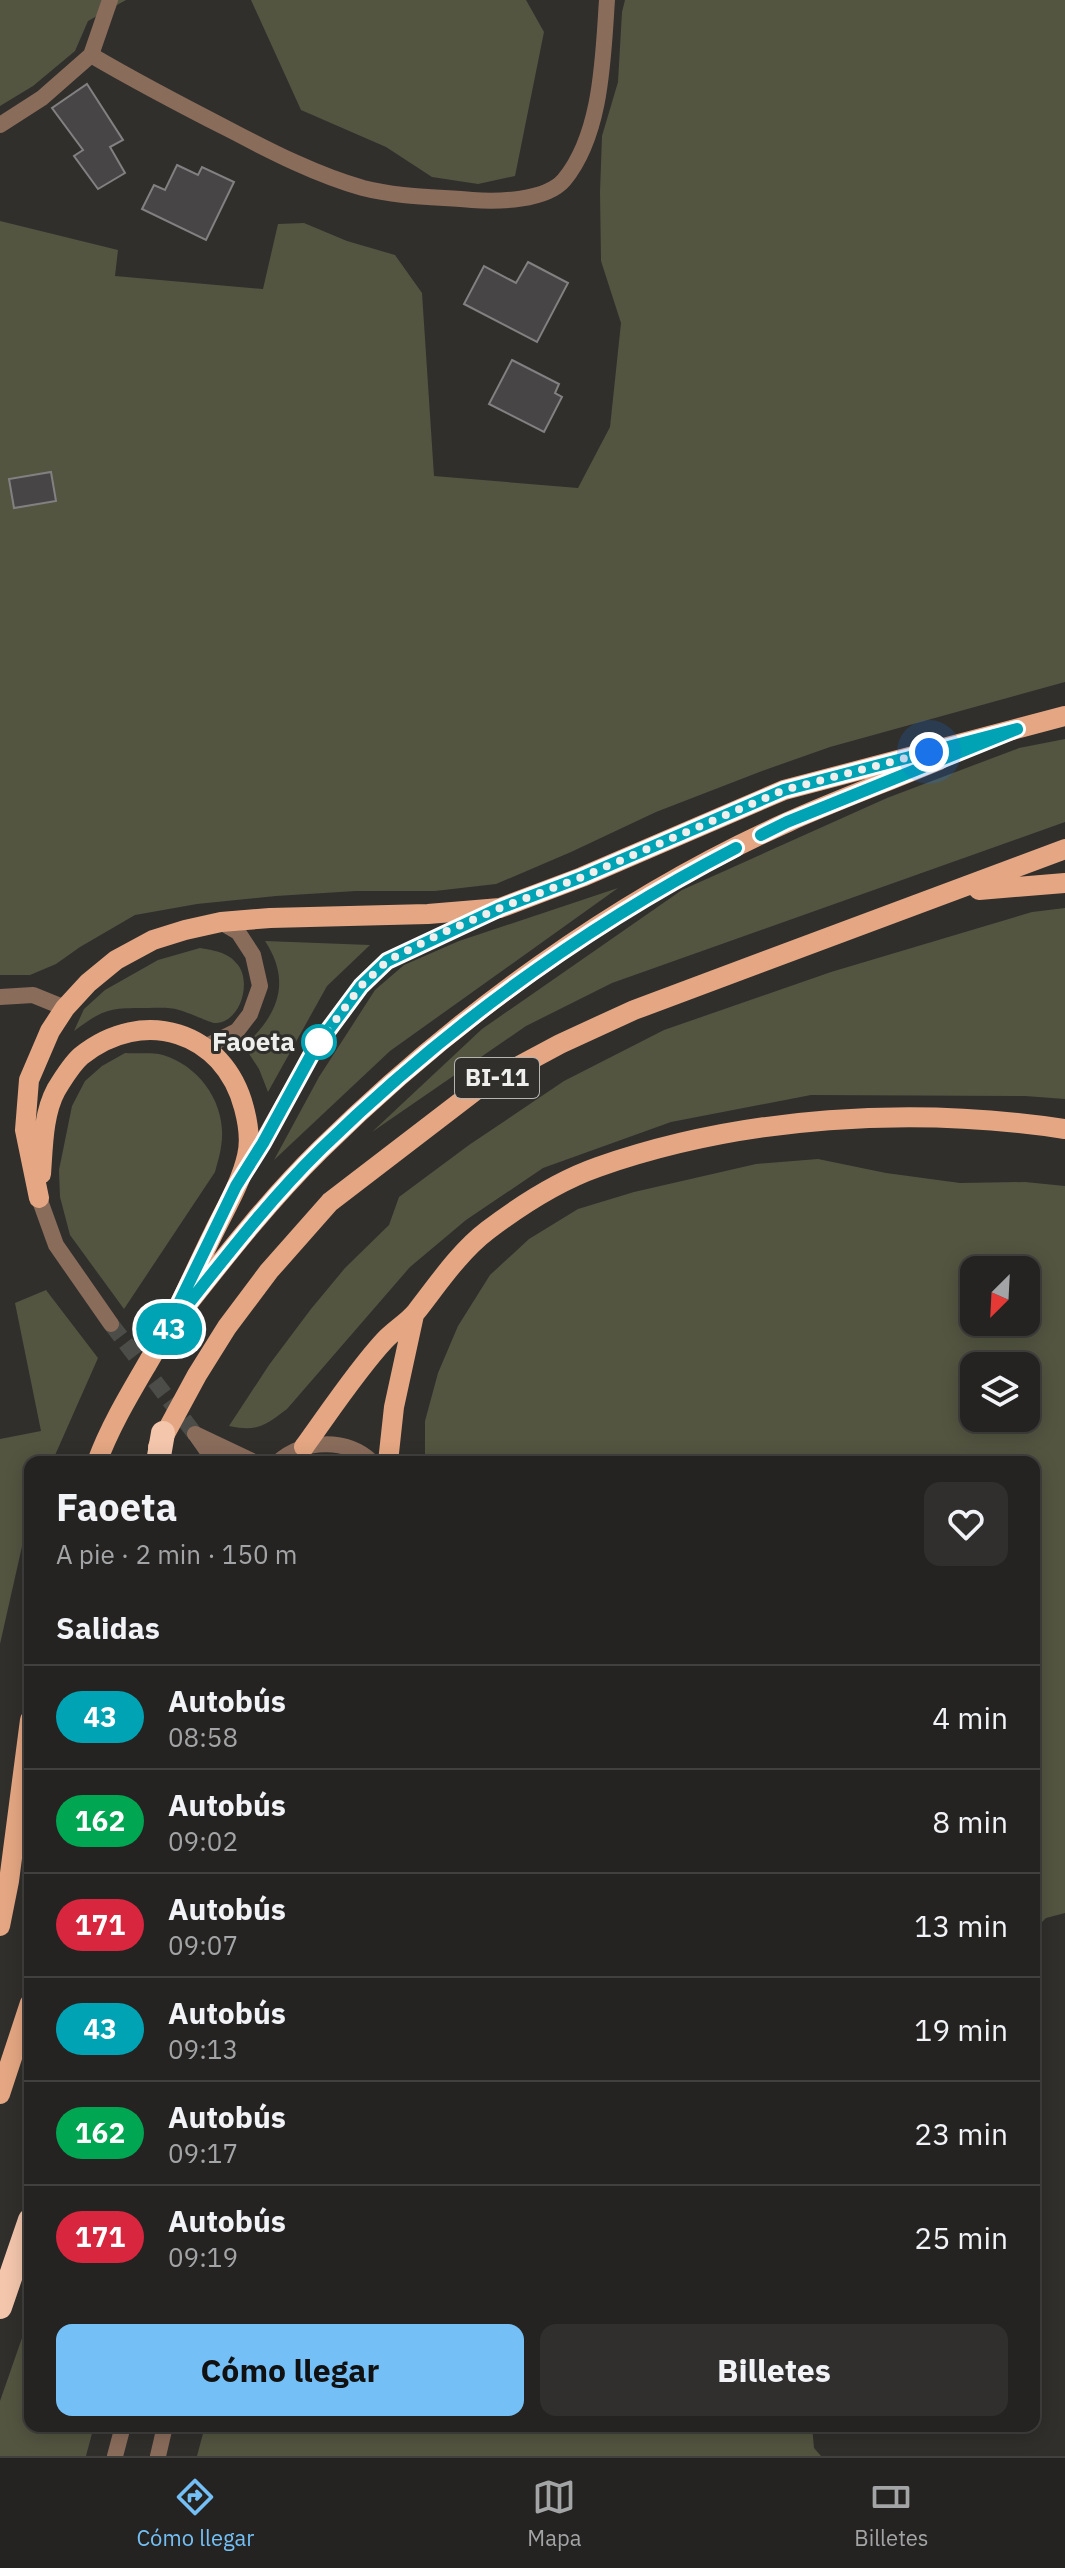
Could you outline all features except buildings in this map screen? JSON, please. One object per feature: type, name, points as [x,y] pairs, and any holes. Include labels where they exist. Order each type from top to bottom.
[{"type":"highway","points":[[159,1456],[163,1433]]},
{"type":"highway","points":[[0,2307],[24,2237]]},
{"type":"main road","name":"BI-11","points":[[100,1456],[164,1334],[243,1236],[319,1151],[418,1060],[501,994],[595,928],[686,874],[787,822],[1017,729],[1065,716]]},
{"type":"main road","points":[[39,1198],[25,1130],[29,1080],[50,1031],[65,1008],[88,983],[116,960],[153,940],[221,922],[500,908],[582,877],[784,790],[1017,729]]},
{"type":"main road","name":"BI-11","points":[[153,1456],[163,1433],[227,1327],[269,1271],[330,1202],[480,1087],[560,1044],[634,1010],[1065,849]]},
{"type":"main road","points":[[955,892],[1065,883]]},
{"type":"main road","points":[[39,1198],[44,1130],[55,1093],[80,1057],[108,1040],[135,1030],[167,1031],[205,1047],[223,1062],[239,1088],[248,1123],[248,1154],[236,1186],[164,1334]]},
{"type":"main road","points":[[304,1447],[384,1341],[414,1315],[453,1265],[484,1233],[557,1186],[596,1167],[700,1137],[810,1122],[987,1119],[1065,1129]]},
{"type":"main road","points":[[389,1456],[394,1407],[414,1315]]},
{"type":"main road","points":[[0,1926],[24,1766]]},
{"type":"main road","points":[[0,2094],[24,2021]]},
{"type":"street","points":[[0,125],[42,98],[91,55],[110,0]]},
{"type":"street","points":[[91,55],[262,147],[325,175],[389,193],[496,202],[536,195],[561,183],[578,159],[592,121],[602,71],[607,0]]},
{"type":"street","points":[[236,1186],[315,1048],[361,986],[387,961],[500,908]]},
{"type":"street","points":[[205,1047],[237,1031],[250,1014],[260,986],[253,955],[238,932],[221,922]]},
{"type":"street","points":[[0,997],[33,995],[65,1008]]},
{"type":"street","points":[[39,1198],[56,1245],[111,1324]]},
{"type":"street","points":[[211,1456],[195,1434],[241,1456]]},
{"type":"street","points":[[285,1456],[304,1447],[326,1444],[349,1448],[362,1456]]},
{"type":"street","points":[[115,2456],[121,2432]]},
{"type":"street","points":[[158,2456],[164,2432]]},
{"type":"green space","points":[[0,0],[126,0],[88,21],[75,51],[33,86],[0,106]]},
{"type":"green space","points":[[251,0],[526,0],[544,32],[515,176],[478,184],[432,177],[386,147],[301,110]]},
{"type":"green space","points":[[625,0],[1065,0],[1065,682],[830,747],[762,771],[656,812],[496,884],[435,891],[356,891],[276,896],[197,904],[135,915],[56,964],[30,975],[0,975],[0,221],[118,250],[115,276],[263,289],[278,224],[304,223],[347,241],[395,255],[422,293],[434,476],[578,488],[610,427],[621,323],[601,261],[600,192],[602,136],[618,82]]},
{"type":"green space","points":[[1065,739],[1065,822],[612,983],[526,1026],[372,1132],[482,1029],[682,890],[887,798],[1019,748]]},
{"type":"green space","points":[[618,888],[390,1051],[274,1160],[319,1077],[375,990],[404,965],[459,941]]},
{"type":"green space","points":[[1065,908],[1065,1099],[811,1095],[671,1122],[543,1168],[466,1220],[410,1267],[287,1409],[260,1426],[229,1426],[311,1309],[345,1268],[389,1225],[399,1197],[564,1081],[664,1030],[831,972],[1032,912]]},
{"type":"green space","points":[[265,941],[370,945],[327,986],[268,1092],[259,1069],[244,1046],[265,1022],[277,997],[278,970]]},
{"type":"green space","points":[[200,948],[226,955],[242,973],[241,1001],[231,1017],[214,1023],[171,1008],[125,1008],[101,1014],[74,1031],[84,1009],[105,990],[158,960]]},
{"type":"green space","points":[[125,1053],[163,1055],[190,1069],[216,1103],[222,1132],[215,1172],[124,1309],[70,1235],[60,1197],[59,1170],[72,1106],[85,1081],[102,1066]]},
{"type":"green space","points":[[818,1159],[886,1173],[960,1183],[1025,1182],[1065,1186],[1065,1913],[1046,1918],[1040,1924],[1040,1456],[425,1456],[425,1421],[438,1373],[458,1326],[490,1275],[529,1239],[578,1209],[634,1192],[756,1164]]},
{"type":"green space","points":[[46,1290],[98,1358],[55,1456],[24,1456],[24,1539],[0,1644],[0,1439],[41,1431],[15,1303]]},
{"type":"green space","points":[[24,2332],[24,2432],[92,2432],[86,2456],[0,2456],[0,2401]]},
{"type":"green space","points":[[203,2432],[813,2432],[814,2448],[821,2456],[197,2456]]},
{"type":"tunnel","points":[[111,1324],[195,1434]]},
{"type":"bus line","name":"43","points":[[736,848],[595,928],[501,994],[418,1060],[319,1151],[243,1236],[164,1334],[236,1186],[315,1048],[361,986],[387,961],[500,908],[582,877],[784,790],[1017,729],[761,835]]},
{"type":"place","name":"Faoeta","points":[[319,1042]]},
{"type":"route","points":[[319,1042],[315,1048],[361,986],[387,961],[440,934],[784,790],[929,752]]}]
